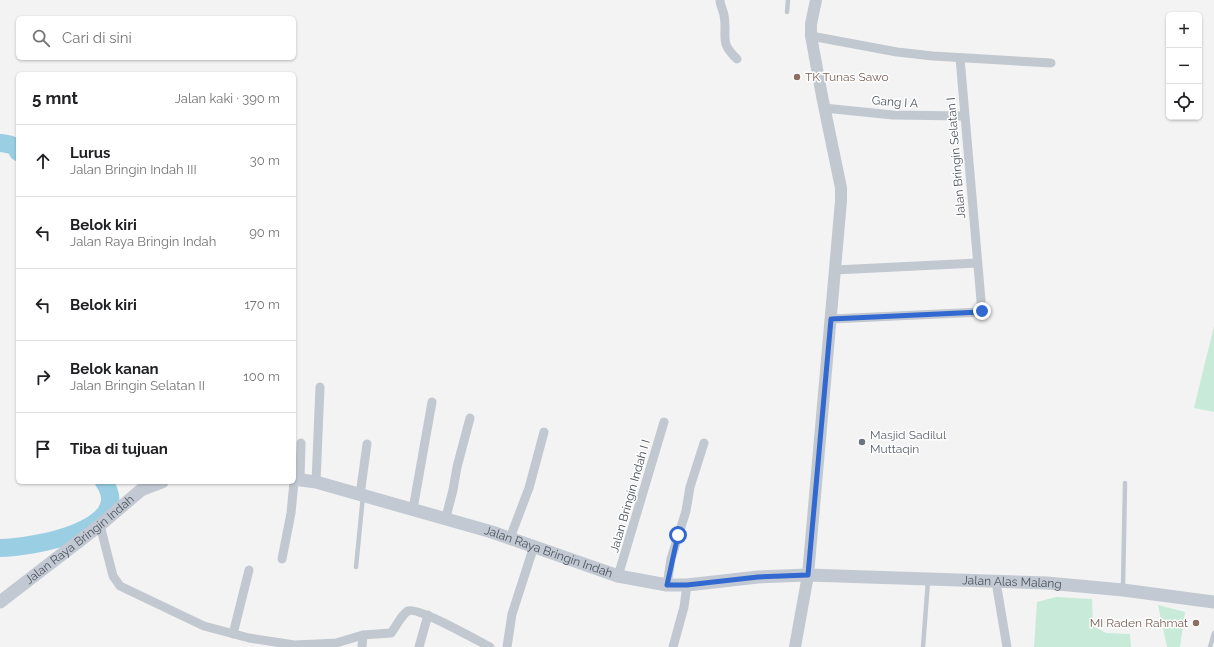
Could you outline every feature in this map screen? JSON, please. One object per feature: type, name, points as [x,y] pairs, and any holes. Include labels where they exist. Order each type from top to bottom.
[{"type":"main road","name":"Jalan Raya Bringin Indah","points":[[296,480],[316,482],[362,496],[446,517],[618,576],[667,585],[687,585],[758,577],[808,575]]},
{"type":"main road","name":"Jalan Raya Bringin Indah","points":[[0,602],[100,525],[141,490],[157,484]]},
{"type":"main road","name":"Jalan Alas Malang","points":[[808,575],[1047,583],[1123,590],[1214,602]]},
{"type":"street","points":[[720,0],[724,15],[725,40],[727,49],[737,59]]},
{"type":"street","points":[[795,647],[808,575],[841,188],[811,36],[811,24],[816,0]]},
{"type":"street","points":[[811,36],[897,52],[960,58],[1008,59],[1051,63]]},
{"type":"street","name":"Jalan Bringin Selatan I","points":[[831,319],[982,312],[960,58]]},
{"type":"street","name":"Gang I A","points":[[824,108],[893,115],[964,116]]},
{"type":"street","points":[[834,270],[977,263]]},
{"type":"street","points":[[316,482],[320,387]]},
{"type":"street","points":[[413,509],[432,402]]},
{"type":"street","points":[[446,517],[470,418]]},
{"type":"street","name":"Jalan Bringin Indah I I","points":[[618,576],[664,422]]},
{"type":"street","points":[[510,538],[529,488],[544,432]]},
{"type":"street","points":[[296,480],[301,443]]},
{"type":"street","points":[[667,585],[671,559],[686,511],[690,487],[704,443]]},
{"type":"street","points":[[362,496],[367,444]]},
{"type":"street","points":[[282,558],[295,484]]},
{"type":"street","points":[[100,525],[113,576],[120,586],[204,626],[233,634],[248,642],[294,646],[336,645],[363,635],[391,633],[406,612],[410,610],[428,615],[477,644],[490,647]]},
{"type":"street","points":[[507,647],[512,614],[534,546]]},
{"type":"street","points":[[233,634],[249,570]]},
{"type":"street","points":[[996,582],[1007,647]]},
{"type":"street","points":[[673,647],[684,607],[687,585]]},
{"type":"street","points":[[419,647],[428,615]]},
{"type":"street","points":[[362,647],[363,635]]},
{"type":"lane","points":[[786,12],[788,0]]},
{"type":"lane","points":[[1123,590],[1125,483]]},
{"type":"lane","points":[[356,567],[362,496]]},
{"type":"lane","points":[[923,647],[928,580]]},
{"type":"lane","points":[[1210,647],[1214,633]]},
{"type":"green space","points":[[1214,326],[1214,412],[1194,408]]},
{"type":"green space","points":[[1056,597],[1092,599],[1093,626],[1106,633],[1130,634],[1131,647],[1034,647],[1037,602]]},
{"type":"green space","points":[[1158,605],[1185,612],[1180,647],[1167,647]]},
{"type":"waterway","points":[[0,143],[8,144],[16,148]]},
{"type":"waterway","points":[[0,548],[54,540],[75,533],[93,524],[106,513],[110,499],[105,484]]},
{"type":"place","name":"TK Tunas Sawo","points":[[797,77]]},
{"type":"place","name":"Masjid Sadilul Muttaqin","points":[[862,442]]},
{"type":"place","name":"MI Raden Rahmat","points":[[1196,623]]},
{"type":"route","points":[[678,535],[671,559],[667,585],[687,585],[758,577],[808,575],[831,319],[982,311]]}]
